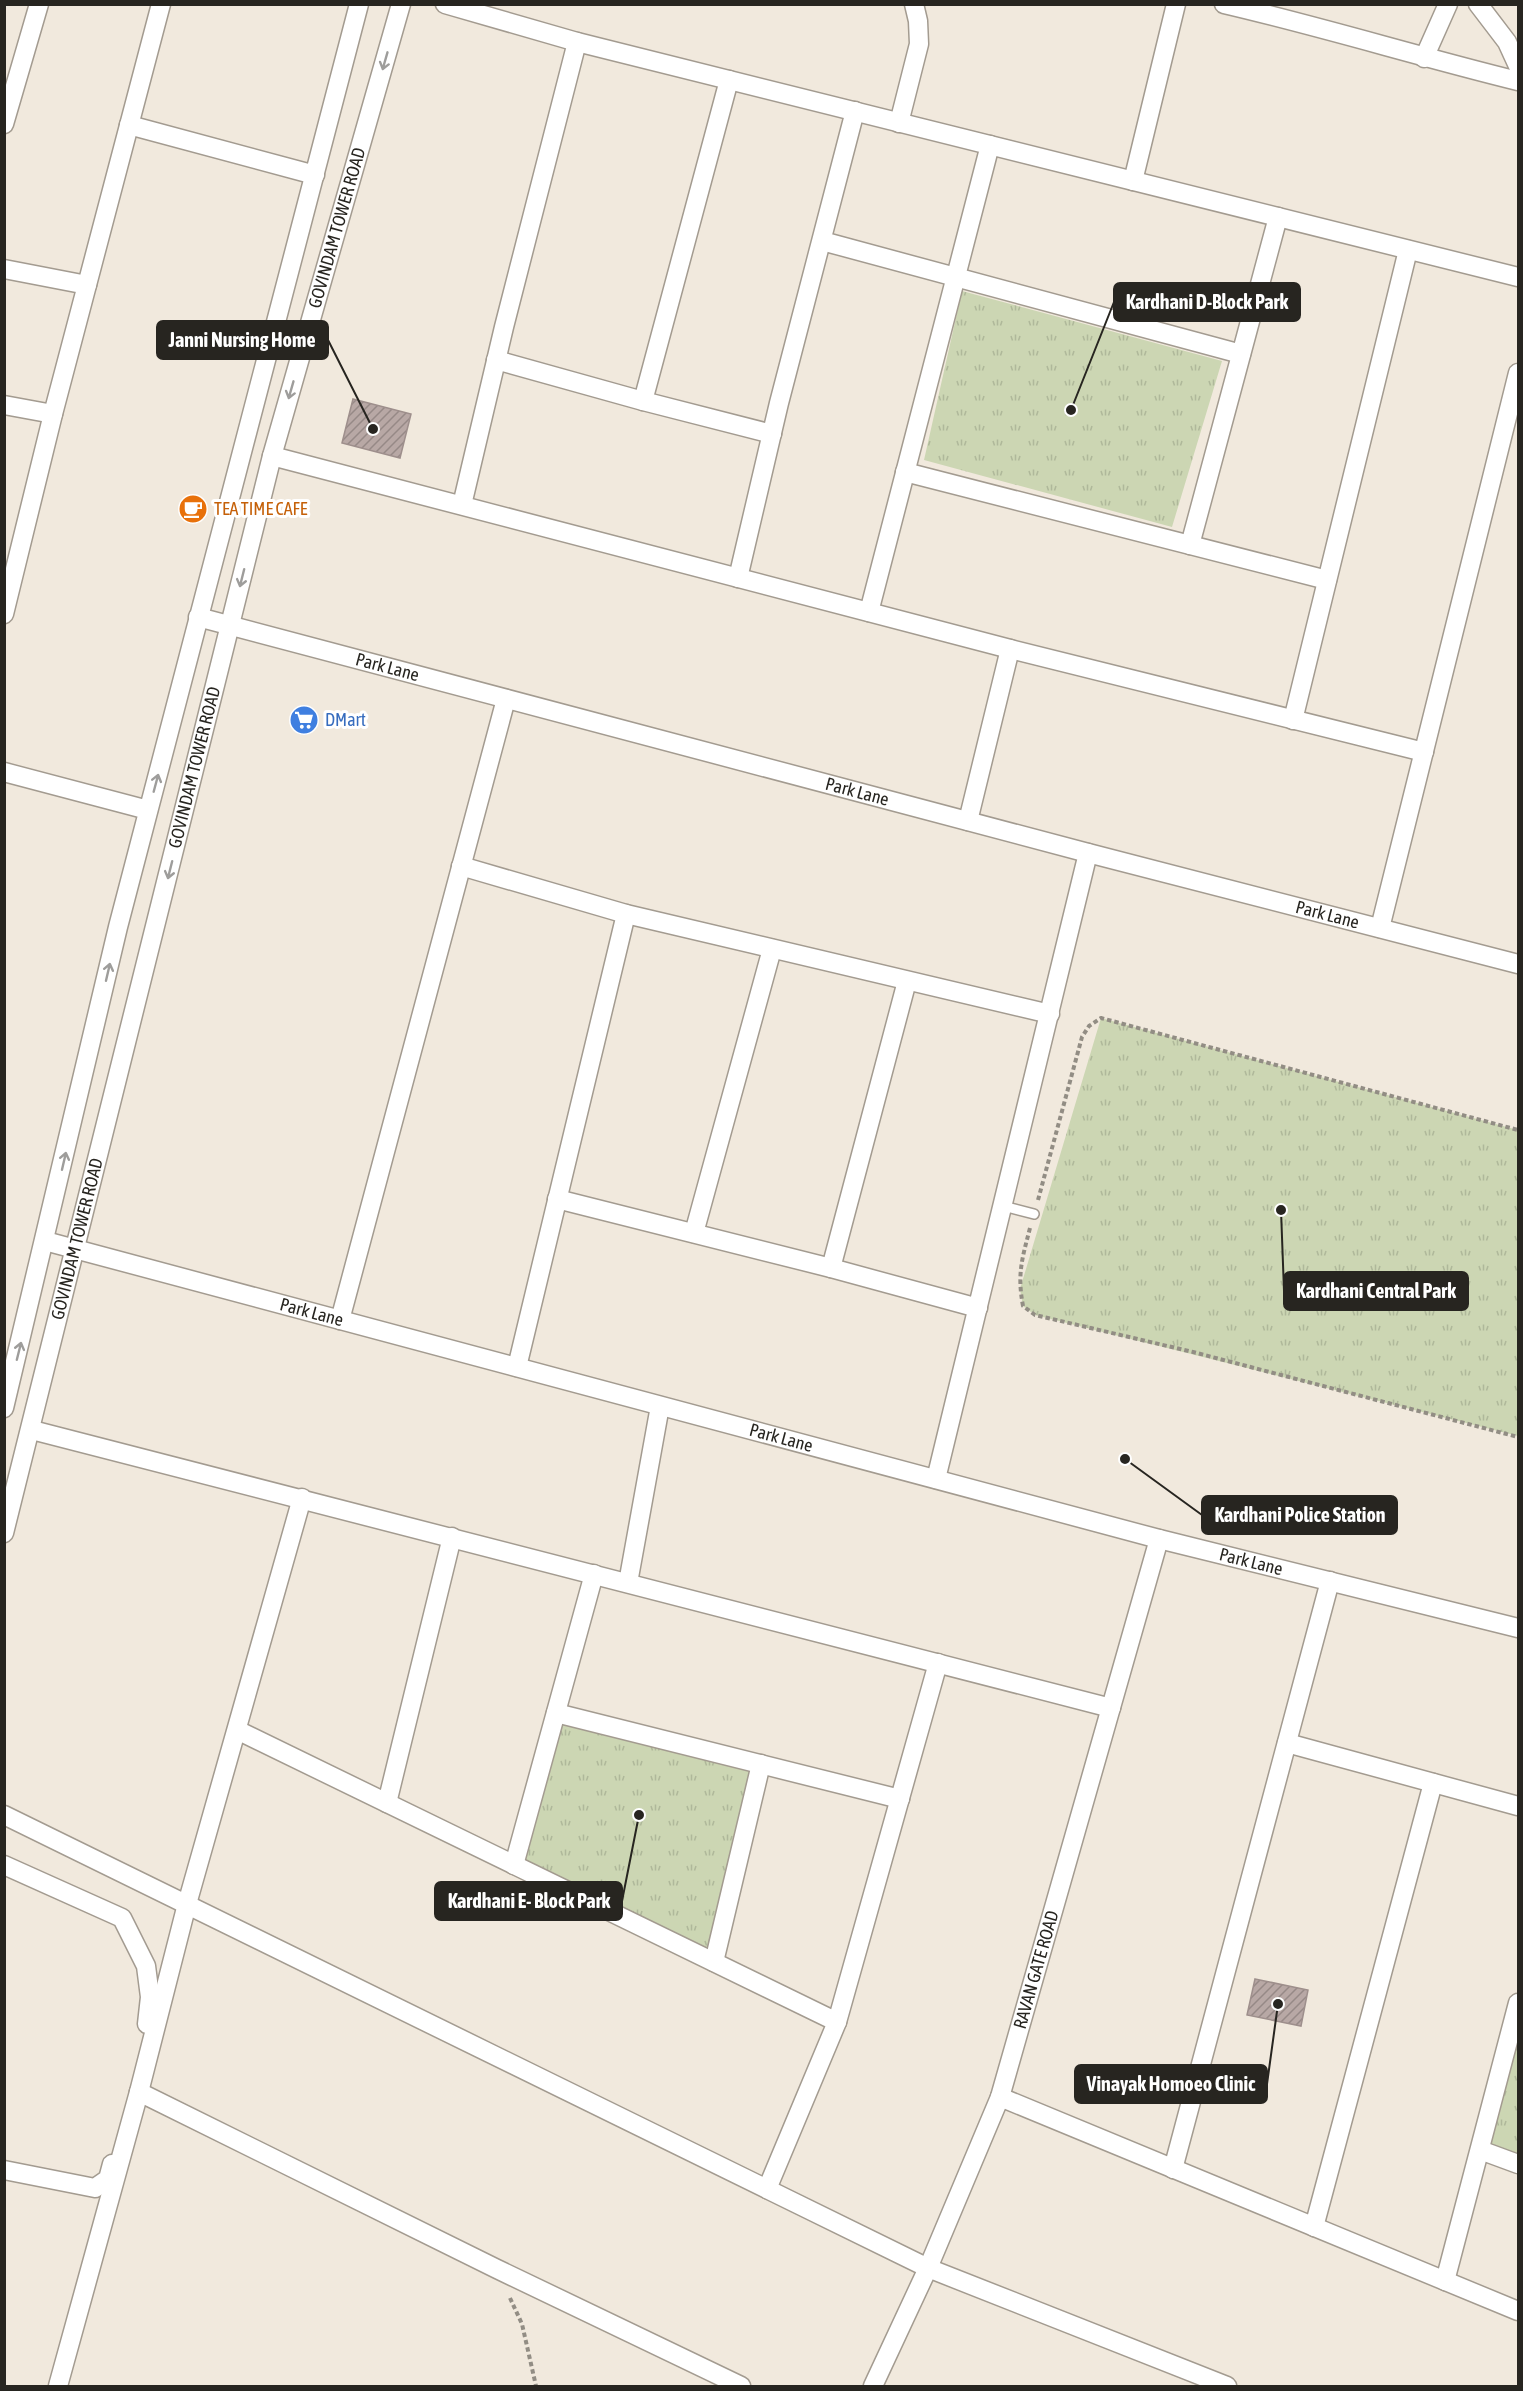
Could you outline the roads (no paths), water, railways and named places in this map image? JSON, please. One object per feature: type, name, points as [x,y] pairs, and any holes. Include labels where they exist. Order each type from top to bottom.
[{"type":"street","points":[[4,124],[39,4]]},
{"type":"street","points":[[4,614],[53,414],[161,4]]},
{"type":"street","name":"GOVINDAM TOWER ROAD","points":[[4,1408],[118,927],[359,4]]},
{"type":"street","name":"GOVINDAM TOWER ROAD","points":[[4,1533],[32,1430],[272,456],[401,4]]},
{"type":"street","points":[[445,4],[577,42],[1518,277]]},
{"type":"street","points":[[899,123],[919,44],[918,21],[914,4]]},
{"type":"street","points":[[1133,181],[1176,4]]},
{"type":"street","points":[[1224,4],[1286,11],[1424,58],[1518,81]]},
{"type":"street","points":[[1424,58],[1448,4]]},
{"type":"street","points":[[1478,4],[1507,42],[1518,66]]},
{"type":"street","points":[[462,505],[496,360],[577,42]]},
{"type":"street","points":[[643,401],[729,80]]},
{"type":"street","points":[[738,578],[772,434],[855,111]]},
{"type":"street","points":[[129,125],[315,175]]},
{"type":"street","points":[[869,612],[990,145]]},
{"type":"street","points":[[1190,545],[1278,217]]},
{"type":"street","points":[[822,241],[1241,354]]},
{"type":"street","points":[[1293,720],[1408,250]]},
{"type":"street","points":[[4,269],[87,285]]},
{"type":"street","points":[[496,360],[772,434]]},
{"type":"street","points":[[1380,928],[1518,373]]},
{"type":"street","points":[[4,405],[53,414]]},
{"type":"street","points":[[272,456],[1010,649],[1424,752]]},
{"type":"street","points":[[905,472],[1327,580]]},
{"type":"street","name":"Park Lane","points":[[198,617],[1088,853],[1518,964]]},
{"type":"street","points":[[968,821],[1010,649]]},
{"type":"street","points":[[340,1320],[506,699]]},
{"type":"street","points":[[4,772],[148,810]]},
{"type":"street","points":[[936,1479],[1088,853]]},
{"type":"street","points":[[461,866],[626,914],[1050,1014]]},
{"type":"street","points":[[517,1367],[626,914]]},
{"type":"street","points":[[694,1233],[772,949]]},
{"type":"street","points":[[831,1268],[908,981]]},
{"type":"street","points":[[557,1199],[831,1268],[978,1308]]},
{"type":"street","name":"Park Lane","points":[[45,1241],[1159,1539],[1518,1628]]},
{"type":"street","points":[[628,1583],[660,1406]]},
{"type":"street","points":[[32,1430],[1111,1708]]},
{"type":"street","points":[[58,2386],[139,2092],[187,1904],[302,1498]]},
{"type":"street","points":[[387,1803],[452,1537]]},
{"type":"street","name":"RAVAN GATE ROAD","points":[[873,2386],[928,2268],[1000,2097],[1159,1539]]},
{"type":"street","points":[[514,1865],[594,1574]]},
{"type":"street","points":[[1173,2169],[1330,1581]]},
{"type":"street","points":[[767,2189],[837,2022],[938,1663]]},
{"type":"street","points":[[556,1713],[900,1799]]},
{"type":"street","points":[[237,1730],[837,2022]]},
{"type":"street","points":[[1287,1743],[1518,1806]]},
{"type":"street","points":[[714,1962],[761,1764]]},
{"type":"street","points":[[1314,2227],[1434,1783]]},
{"type":"street","points":[[4,1815],[928,2268],[1227,2386]]},
{"type":"street","points":[[4,1865],[122,1918],[146,1966],[150,1997],[146,2028],[108,2179],[95,2188],[4,2170]]},
{"type":"street","points":[[1445,2281],[1518,2003]]},
{"type":"street","points":[[139,2092],[497,2270],[741,2386]]},
{"type":"street","points":[[1000,2097],[1518,2311]]},
{"type":"street","points":[[1480,2150],[1518,2164]]},
{"type":"lane","points":[[1003,1206],[1034,1214]]},
{"type":"place","name":"Kardhani D-Block Park","points":[[1071,410]]},
{"type":"place","name":"Janni Nursing Home","points":[[373,429]]},
{"type":"place","name":"TEA TIME CAFE","points":[[193,509]]},
{"type":"place","name":"DMart","points":[[304,720]]},
{"type":"place","name":"Kardhani Central Park","points":[[1281,1210]]},
{"type":"place","name":"Kardhani Police Station","points":[[1125,1459]]},
{"type":"place","name":"Kardhani E- Block Park","points":[[639,1815]]},
{"type":"place","name":"Vinayak Homoeo Clinic","points":[[1278,2004]]}]
